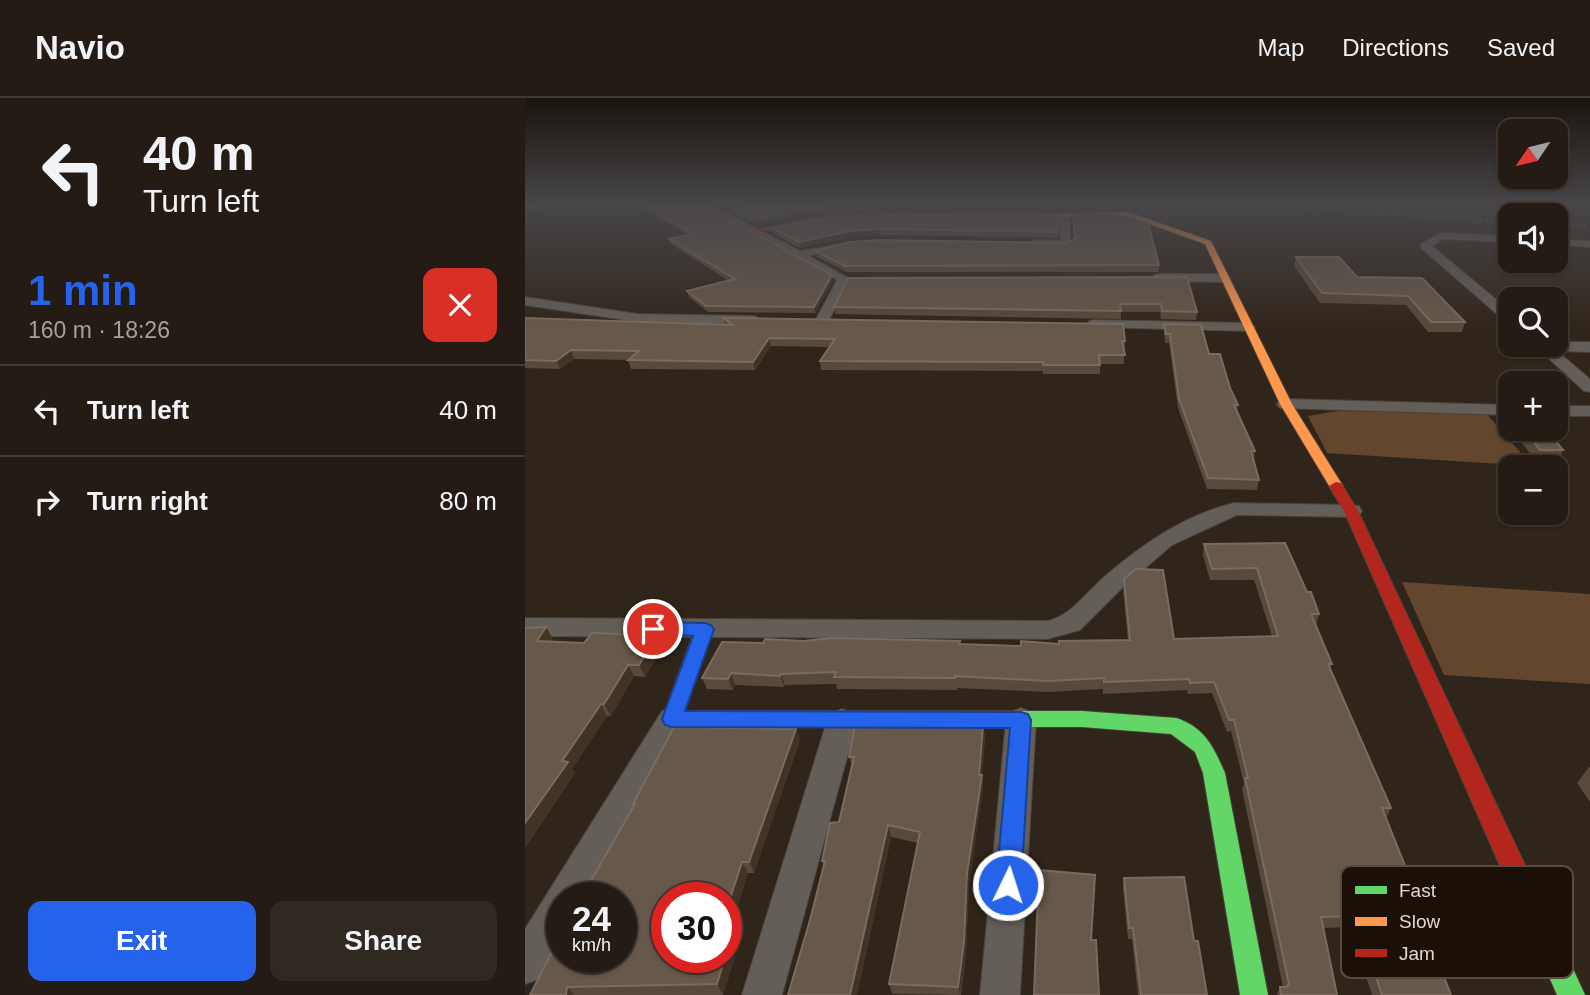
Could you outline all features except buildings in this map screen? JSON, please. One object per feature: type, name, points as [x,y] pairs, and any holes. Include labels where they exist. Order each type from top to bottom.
[{"type":"street","points":[[784,247],[851,279],[822,321]]},
{"type":"street","points":[[799,255],[837,247]]},
{"type":"street","points":[[1209,247],[1286,404],[1351,511],[1512,866]]},
{"type":"street","points":[[1426,247],[1498,308]]},
{"type":"street","points":[[1143,278],[1224,278]]},
{"type":"street","points":[[525,301],[638,318],[769,320]]},
{"type":"street","points":[[525,314],[548,305]]},
{"type":"street","points":[[1083,324],[1248,327]]},
{"type":"street","points":[[1568,346],[1590,347]]},
{"type":"street","points":[[1556,357],[1590,387]]},
{"type":"street","points":[[1286,404],[1498,410]]},
{"type":"street","points":[[1568,411],[1590,411]]},
{"type":"street","points":[[525,627],[1048,630],[1071,624],[1111,584],[1164,540],[1234,509],[1351,511]]},
{"type":"street","points":[[575,882],[672,719],[705,629]]},
{"type":"street","points":[[672,719],[1082,719],[1176,726],[1203,747],[1214,773],[1254,995]]},
{"type":"street","points":[[1000,995],[1021,720]]},
{"type":"street","points":[[762,995],[842,721]]},
{"type":"street","points":[[529,952],[546,927]]},
{"type":"street","points":[[1563,978],[1571,995]]},
{"type":"shaded area","points":[[1350,409],[1485,412],[1498,427],[1498,441],[1510,441],[1522,455],[1498,455],[1498,464],[1327,453],[1308,416]]},
{"type":"shaded area","points":[[1402,582],[1590,594],[1590,684],[1444,675]]},
{"type":"traffic: fast","points":[[952,719],[1082,719],[1176,726],[1203,747],[1214,773],[1254,995]]},
{"type":"traffic: fast","points":[[1563,978],[1571,995]]},
{"type":"traffic: slow","points":[[1210,247],[1286,404],[1336,486]]},
{"type":"traffic: jam","points":[[1336,486],[1351,511],[1513,866]]},
{"type":"traffic: jam","points":[[704,629],[672,719],[952,719]]},
{"type":"route","points":[[653,629],[705,629],[672,719],[1021,720],[1008,885]]}]
